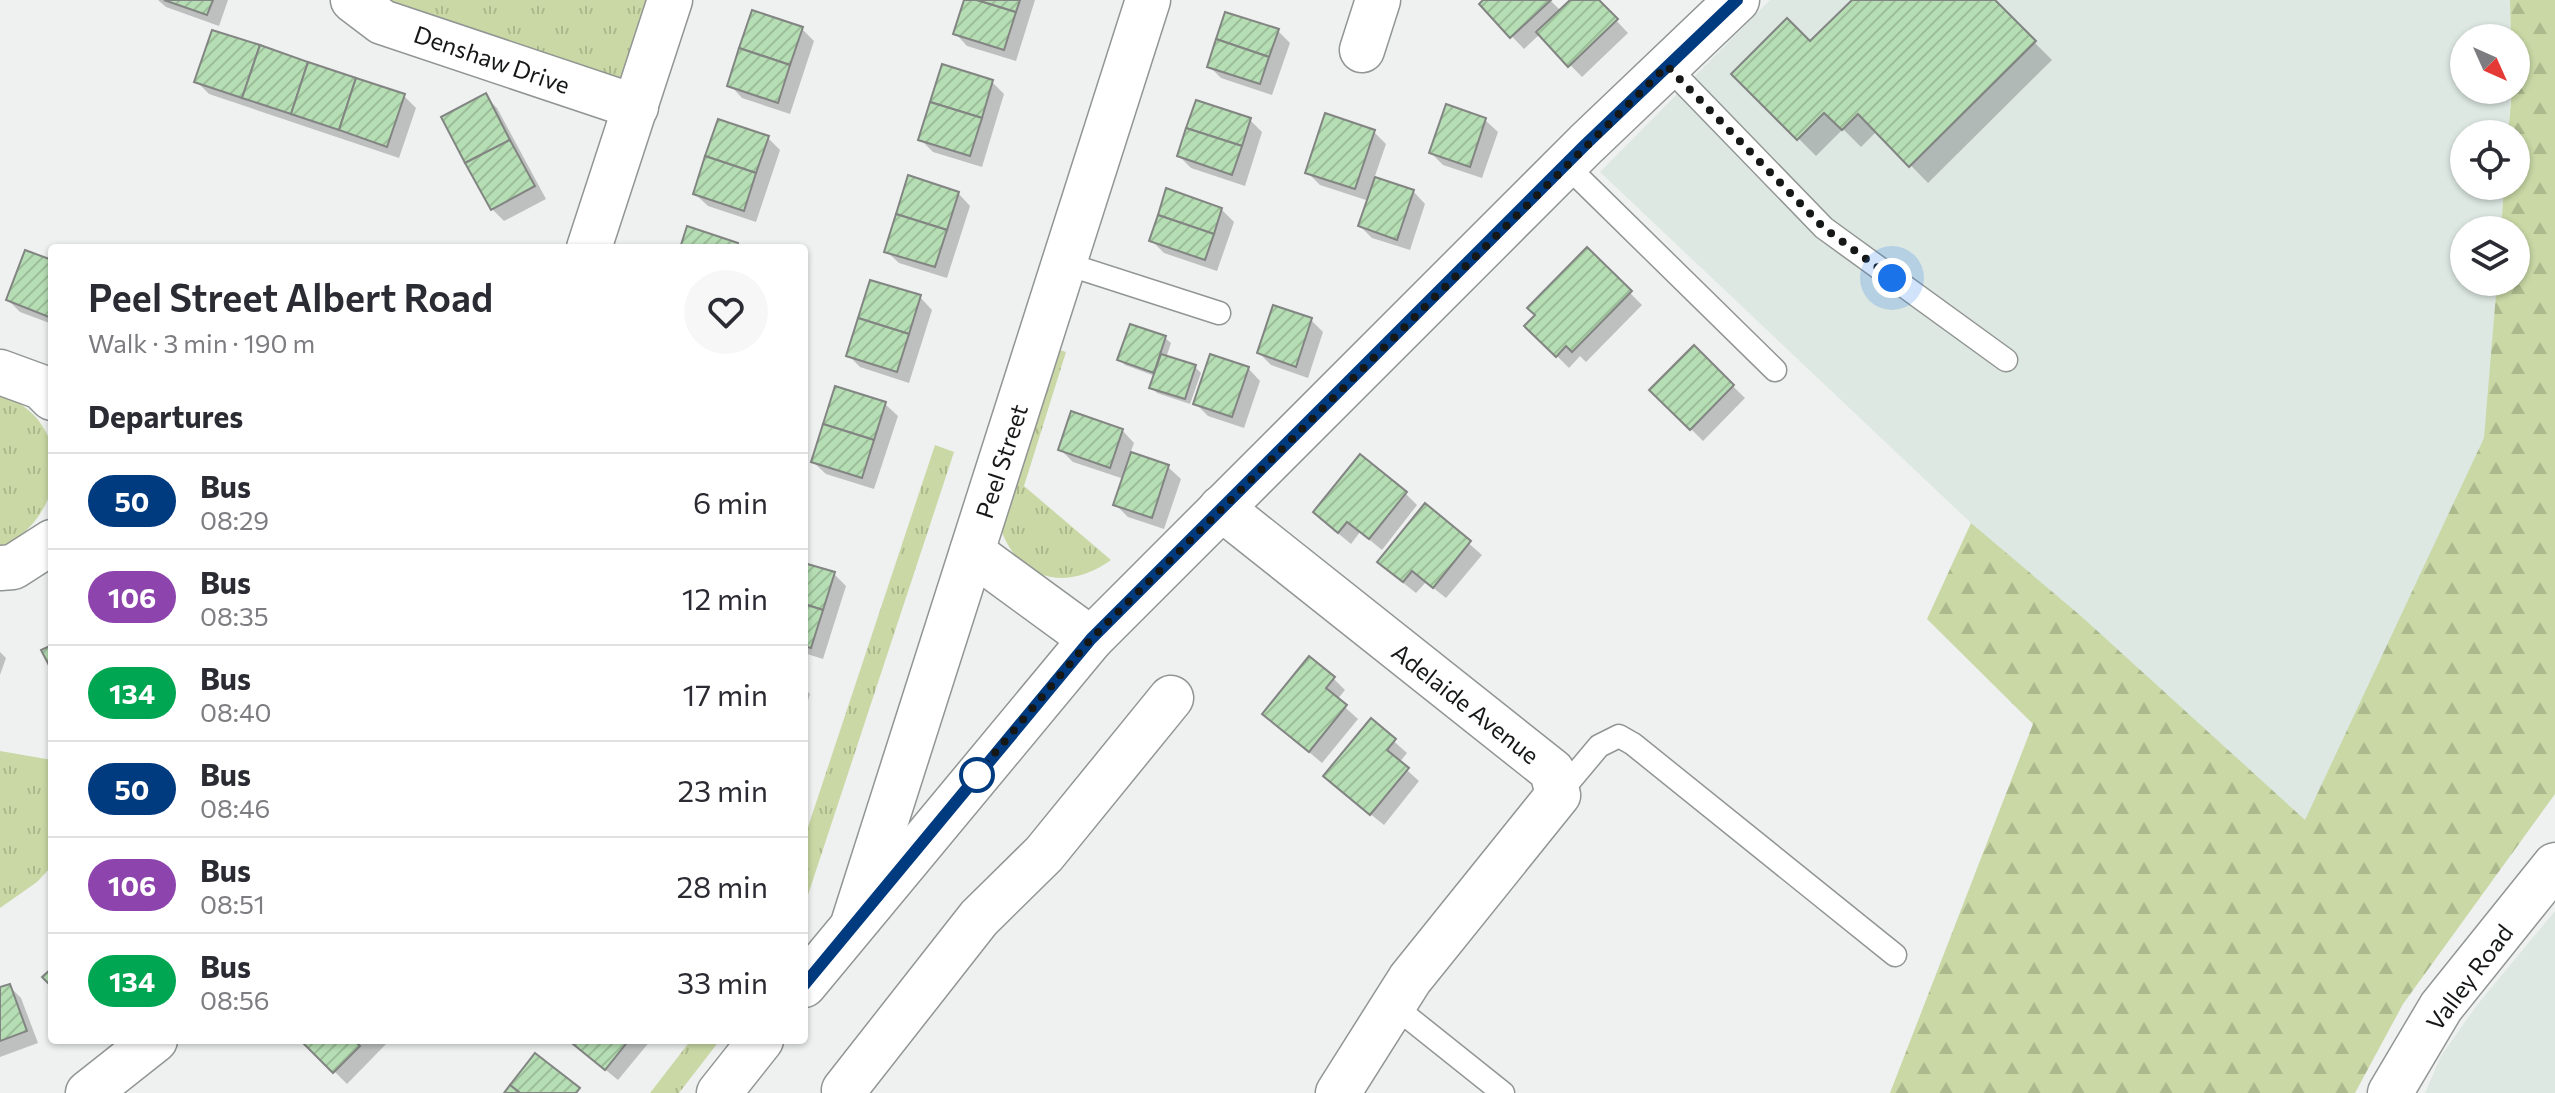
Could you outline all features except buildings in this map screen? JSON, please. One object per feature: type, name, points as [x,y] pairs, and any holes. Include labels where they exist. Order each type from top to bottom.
[{"type":"street","name":"Denshaw Drive","points":[[353,0],[382,22],[636,107]]},
{"type":"street","points":[[590,244],[670,0]]},
{"type":"street","name":"Peel Street","points":[[854,921],[1148,0]]},
{"type":"street","points":[[1362,50],[1378,0]]},
{"type":"street","points":[[808,980],[1091,639],[1565,164],[1737,0]]},
{"type":"street","points":[[0,372],[41,387],[48,394]]},
{"type":"street","name":"Adelaide Avenue","points":[[1221,508],[1552,771],[1558,795]]},
{"type":"street","points":[[0,568],[13,567],[48,545]]},
{"type":"street","points":[[972,552],[1091,639]]},
{"type":"street","points":[[844,1092],[979,918],[1044,854],[1171,698]]},
{"type":"street","points":[[1338,1093],[1410,979],[1558,795]]},
{"type":"street","name":"Valley Road","points":[[2390,1093],[2441,1007],[2555,865]]},
{"type":"street","points":[[88,1093],[150,1044]]},
{"type":"street","points":[[719,1093],[758,1044]]},
{"type":"lane","points":[[1667,66],[1824,228],[2006,360]]},
{"type":"lane","points":[[1565,164],[1775,370]]},
{"type":"lane","points":[[1064,263],[1219,313]]},
{"type":"lane","points":[[1558,795],[1599,746],[1619,736],[1633,744],[1895,955]]},
{"type":"lane","points":[[1394,1006],[1503,1093]]},
{"type":"shaded area","points":[[1770,0],[2510,0],[2511,24],[2450,24],[2450,104],[2510,104],[2509,120],[2450,120],[2450,200],[2503,200],[2502,216],[2450,216],[2450,296],[2496,296],[2485,438],[2305,821],[1971,523],[1600,172]]},
{"type":"shaded area","points":[[2555,911],[2555,1093],[2425,1093],[2441,1056],[2477,1005]]},
{"type":"green space","points":[[353,0],[670,0],[636,107]]},
{"type":"green space","points":[[2510,0],[2555,0],[2555,794],[2403,1004],[2355,1093],[1890,1093],[2033,724],[1927,619],[1971,523],[2082,617],[2305,820],[2484,438],[2496,296],[2530,296],[2530,216],[2502,216],[2503,200],[2530,200],[2530,120],[2509,120],[2511,104],[2530,104],[2530,24],[2511,24]]},
{"type":"green space","points":[[1048,346],[1066,352],[1024,486],[1111,560],[1093,570],[1059,578],[1029,568],[1016,556],[998,521]]},
{"type":"green space","points":[[0,394],[25,407],[42,425],[48,438],[48,496],[40,514],[23,533],[0,548]]},
{"type":"green space","points":[[935,445],[954,452],[808,895],[808,827]]},
{"type":"green space","points":[[0,751],[48,759],[48,870],[37,882],[0,908]]},
{"type":"green space","points":[[688,1044],[717,1044],[679,1093],[650,1093]]},
{"type":"bus line","name":"50","points":[[808,980],[1091,639],[1586,144],[1737,0]]},
{"type":"route","points":[[977,775],[972,780],[1091,639],[1667,66],[1824,228],[1892,278]]}]
